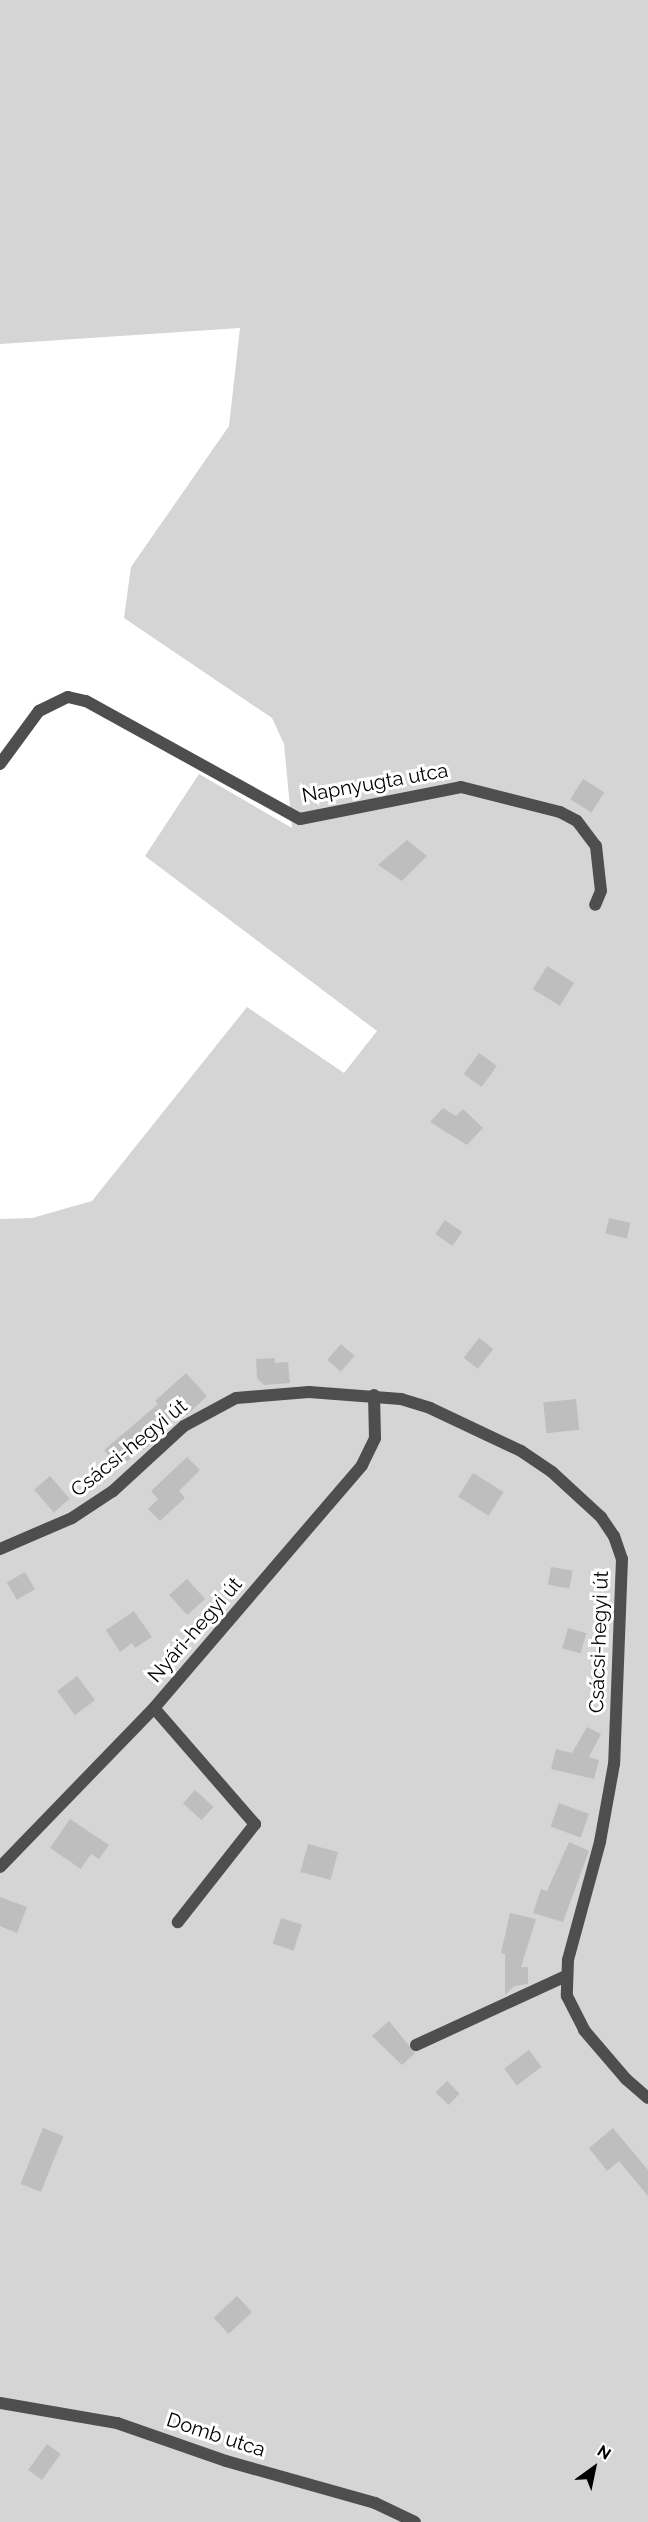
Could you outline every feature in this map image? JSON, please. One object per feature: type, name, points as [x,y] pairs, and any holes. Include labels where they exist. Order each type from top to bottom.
[{"type":"street","name":"Napnyugta utca","points":[[0,764],[39,711],[68,697],[86,701],[300,819],[461,787],[560,812],[577,821],[596,846],[602,891],[596,905]]},
{"type":"street","name":"Csácsi-hegyi út","points":[[0,1549],[72,1518],[113,1491],[184,1426],[236,1398],[309,1392],[374,1395],[430,1408],[521,1451],[577,1493],[614,1536],[622,1559],[622,1589],[614,1764],[600,1842],[566,1976],[567,1996],[584,2030],[626,2079],[648,2098]]},
{"type":"street","name":"Nyári-hegyi út","points":[[0,1867],[154,1708],[362,1465],[375,1438],[374,1395]]},
{"type":"street","points":[[154,1708],[255,1824],[178,1922]]},
{"type":"street","points":[[416,2045],[566,1976]]},
{"type":"street","name":"Domb utca","points":[[0,2403],[117,2423],[226,2461],[375,2503],[415,2522]]},
{"type":"shaded area","points":[[0,0],[648,0],[648,2522],[0,2522],[0,1219],[32,1218],[92,1201],[247,1007],[344,1073],[377,1031],[145,856],[199,774],[292,828],[284,744],[272,718],[124,618],[131,567],[229,426],[240,328],[0,344]]},
{"type":"building","points":[[583,779],[604,792],[591,813],[570,799]]},
{"type":"building","points":[[407,840],[427,856],[402,881],[378,865]]},
{"type":"building","points":[[547,966],[574,983],[560,1006],[533,989]]},
{"type":"building","points":[[479,1053],[497,1066],[482,1087],[464,1074]]},
{"type":"building","points":[[443,1108],[456,1116],[463,1109],[483,1128],[467,1145],[430,1122]]},
{"type":"building","points":[[609,1218],[630,1223],[627,1239],[605,1234]]},
{"type":"building","points":[[445,1220],[462,1232],[452,1246],[435,1234]]},
{"type":"building","points":[[479,1338],[493,1349],[478,1369],[464,1358]]},
{"type":"building","points":[[341,1344],[355,1356],[341,1372],[327,1360]]},
{"type":"building","points":[[275,1358],[275,1363],[288,1362],[290,1383],[264,1385],[257,1378],[256,1359]]},
{"type":"building","points":[[186,1373],[207,1396],[187,1415],[181,1409],[154,1434],[158,1439],[119,1467],[104,1450],[158,1404],[155,1401]]},
{"type":"building","points":[[576,1399],[579,1430],[546,1433],[543,1402]]},
{"type":"building","points":[[187,1457],[200,1470],[179,1491],[185,1498],[160,1521],[148,1509],[158,1499],[151,1491]]},
{"type":"building","points":[[473,1473],[504,1492],[489,1516],[458,1497]]},
{"type":"building","points":[[50,1476],[70,1499],[54,1512],[34,1490]]},
{"type":"building","points":[[551,1567],[573,1571],[570,1589],[548,1585]]},
{"type":"building","points":[[25,1572],[35,1589],[17,1600],[7,1582]]},
{"type":"building","points":[[187,1579],[205,1599],[187,1615],[169,1595]]},
{"type":"building","points":[[134,1611],[152,1637],[135,1648],[132,1643],[120,1652],[106,1630]]},
{"type":"building","points":[[568,1628],[586,1633],[580,1653],[562,1648]]},
{"type":"building","points":[[77,1676],[95,1700],[75,1715],[57,1691]]},
{"type":"building","points":[[587,1727],[601,1734],[589,1757],[599,1760],[594,1779],[551,1769],[556,1749],[572,1753]]},
{"type":"building","points":[[195,1790],[214,1807],[202,1820],[183,1803]]},
{"type":"building","points":[[559,1803],[589,1814],[581,1837],[550,1826]]},
{"type":"building","points":[[70,1819],[109,1845],[99,1859],[91,1854],[81,1869],[50,1848]]},
{"type":"building","points":[[569,1842],[589,1851],[563,1922],[533,1913],[541,1889],[547,1891]]},
{"type":"building","points":[[308,1844],[338,1852],[330,1880],[300,1872]]},
{"type":"building","points":[[0,1897],[27,1907],[17,1933],[0,1926]]},
{"type":"building","points":[[510,1913],[536,1919],[521,1967],[528,1967],[528,1984],[514,1986],[505,1995],[505,1954],[501,1953]]},
{"type":"building","points":[[281,1918],[302,1925],[294,1950],[273,1944]]},
{"type":"building","points":[[389,2021],[415,2053],[402,2065],[372,2036]]},
{"type":"building","points":[[529,2050],[542,2067],[517,2085],[504,2069]]},
{"type":"building","points":[[447,2081],[460,2094],[448,2105],[436,2092]]},
{"type":"building","points":[[43,2128],[63,2136],[41,2192],[21,2184]]},
{"type":"building","points":[[613,2128],[648,2170],[648,2196],[619,2161],[607,2171],[589,2148]]},
{"type":"building","points":[[237,2296],[252,2312],[229,2334],[214,2318]]},
{"type":"building","points":[[47,2444],[61,2454],[42,2480],[28,2470]]}]
